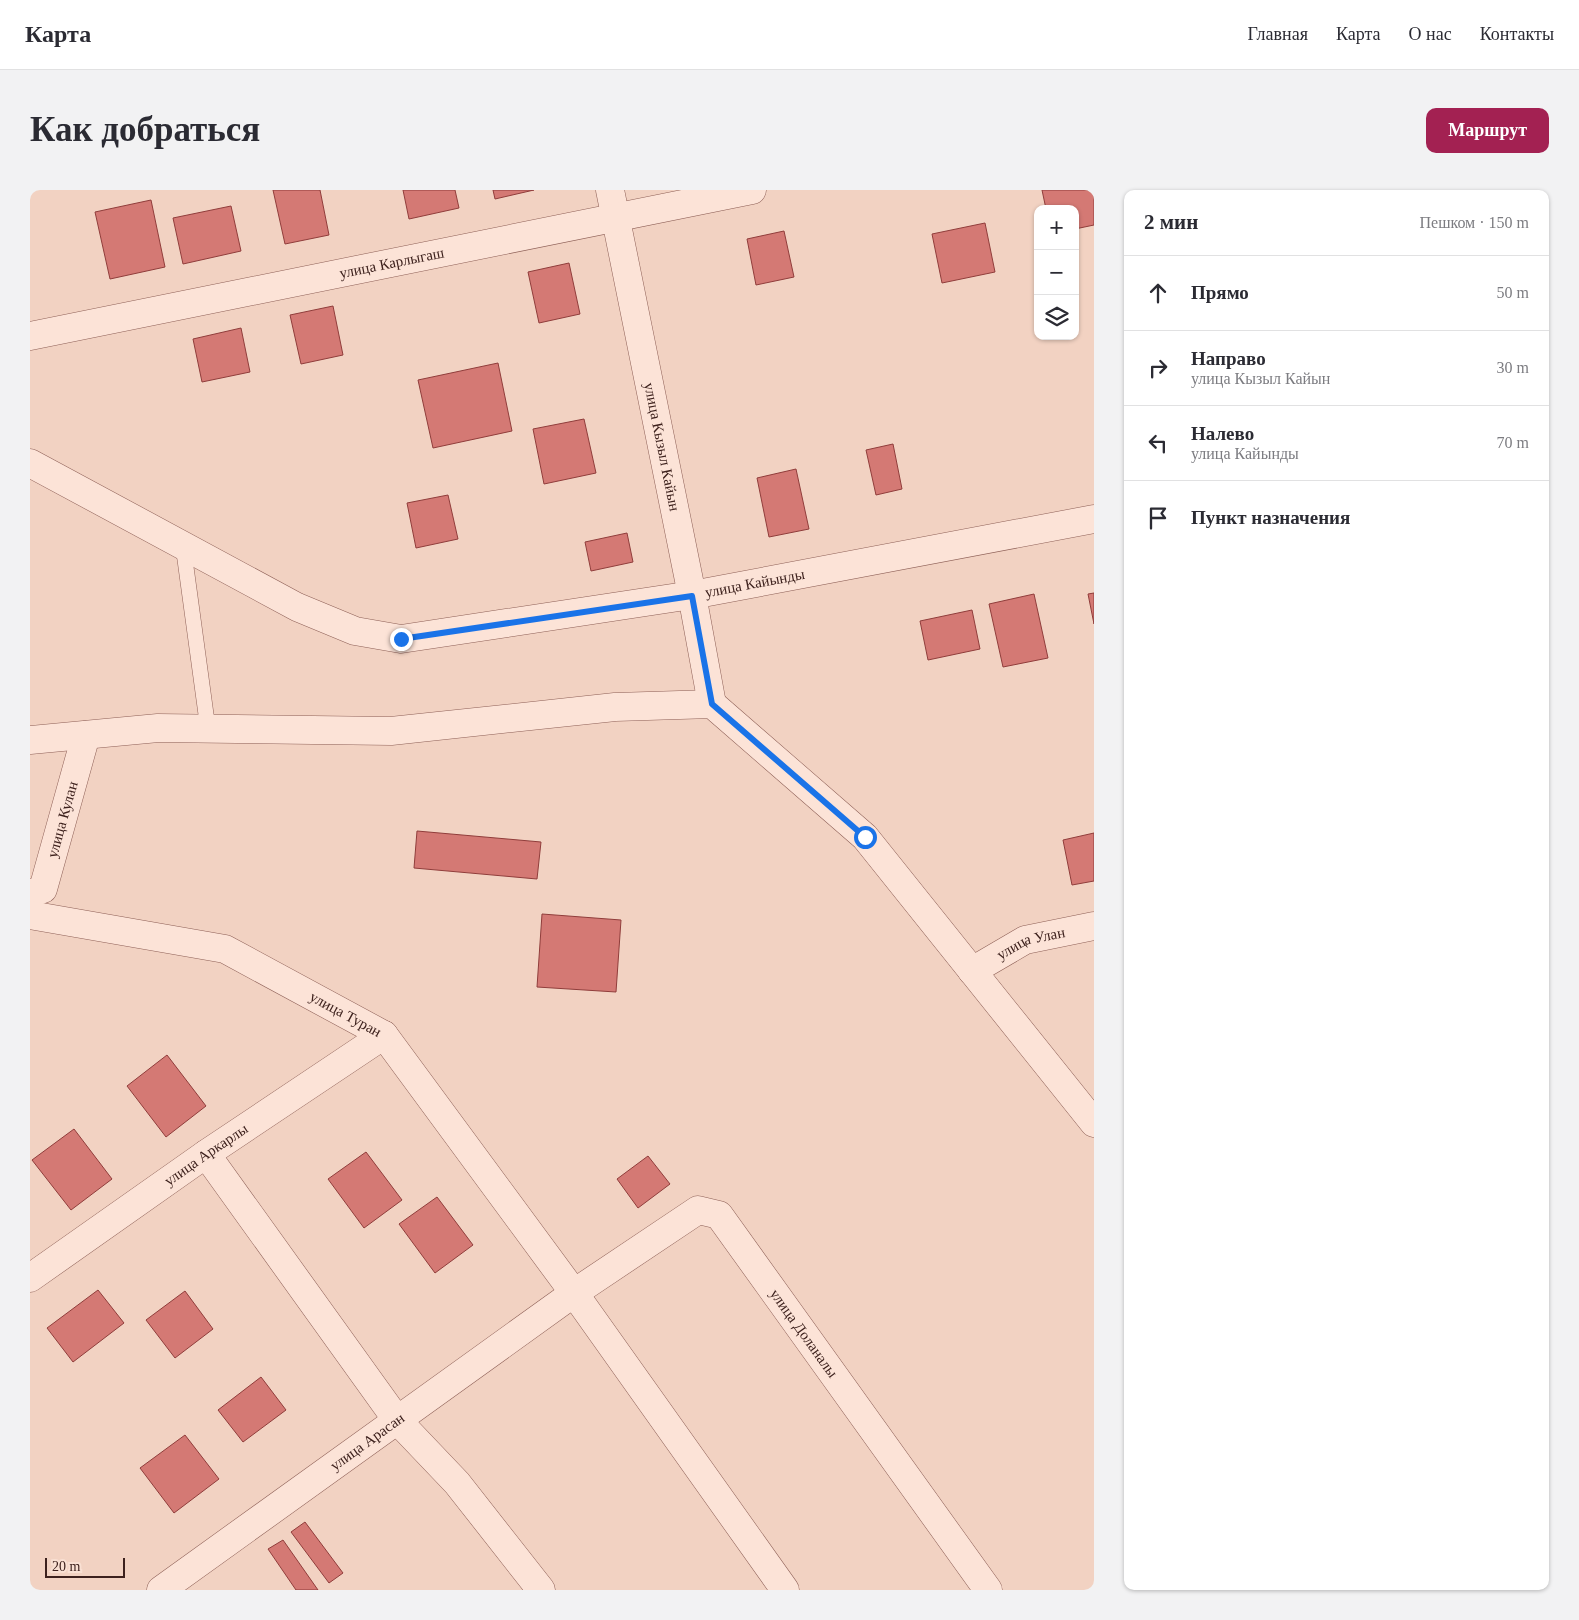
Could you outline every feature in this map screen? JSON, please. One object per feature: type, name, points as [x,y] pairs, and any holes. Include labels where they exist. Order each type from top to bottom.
[{"type":"street","name":"улица Кызыл Кайын","points":[[610,190],[712,704]]},
{"type":"street","name":"улица Карлыгаш","points":[[30,336],[752,190]]},
{"type":"street","name":"улица Кайынды","points":[[30,463],[298,606],[355,631],[401,639],[692,596],[1094,519]]},
{"type":"street","points":[[30,740],[158,728],[391,731],[615,707],[712,704],[865,837],[1094,1123]]},
{"type":"street","name":"улица Кулан","points":[[30,894],[44,889],[86,735]]},
{"type":"street","name":"улица Туран","points":[[30,915],[225,949],[384,1035],[574,1293],[785,1590]]},
{"type":"street","name":"улица Улан","points":[[972,971],[1025,940],[1094,926]]},
{"type":"street","name":"улица Аркарлы","points":[[30,1278],[206,1154],[384,1035]]},
{"type":"street","points":[[206,1154],[396,1420],[457,1482],[541,1590]]},
{"type":"street","name":"улица Доланалы","points":[[574,1293],[698,1210],[719,1215],[988,1590]]},
{"type":"street","name":"улица Арасан","points":[[160,1590],[574,1293]]},
{"type":"lane","points":[[182,545],[208,729]]},
{"type":"building","points":[[273,190],[320,190],[329,235],[285,244]]},
{"type":"building","points":[[403,190],[455,190],[459,208],[409,219]]},
{"type":"building","points":[[493,190],[534,190],[495,199]]},
{"type":"building","points":[[1042,190],[1092,190],[1094,198],[1094,225],[1079,228],[1079,205],[1045,205]]},
{"type":"building","points":[[151,200],[165,267],[110,279],[95,212]]},
{"type":"building","points":[[231,206],[241,251],[183,264],[173,218]]},
{"type":"building","points":[[985,223],[995,272],[942,283],[932,234]]},
{"type":"building","points":[[784,231],[794,277],[756,285],[747,239]]},
{"type":"building","points":[[569,263],[580,314],[539,323],[528,272]]},
{"type":"building","points":[[333,306],[343,355],[301,364],[290,315]]},
{"type":"building","points":[[241,328],[250,372],[202,382],[193,339]]},
{"type":"building","points":[[498,363],[512,431],[433,448],[418,380]]},
{"type":"building","points":[[584,419],[596,473],[544,484],[533,429]]},
{"type":"building","points":[[893,444],[902,489],[876,495],[866,450]]},
{"type":"building","points":[[796,469],[809,529],[769,537],[757,478]]},
{"type":"building","points":[[448,495],[458,539],[416,548],[407,503]]},
{"type":"building","points":[[627,533],[633,562],[591,571],[585,542]]},
{"type":"building","points":[[1094,593],[1094,624],[1088,594]]},
{"type":"building","points":[[1034,594],[1048,658],[1003,667],[989,604]]},
{"type":"building","points":[[972,610],[980,649],[928,660],[920,621]]},
{"type":"building","points":[[417,831],[541,842],[537,879],[414,868]]},
{"type":"building","points":[[1094,833],[1094,881],[1072,885],[1063,840]]},
{"type":"building","points":[[542,914],[621,920],[616,992],[537,987]]},
{"type":"building","points":[[167,1055],[206,1106],[166,1137],[127,1086]]},
{"type":"building","points":[[74,1129],[112,1179],[71,1210],[32,1160]]},
{"type":"building","points":[[366,1152],[402,1200],[364,1228],[328,1179]]},
{"type":"building","points":[[648,1156],[670,1184],[638,1208],[617,1179]]},
{"type":"building","points":[[437,1197],[473,1245],[435,1273],[399,1224]]},
{"type":"building","points":[[98,1290],[124,1323],[73,1362],[47,1328]]},
{"type":"building","points":[[185,1291],[213,1329],[175,1358],[146,1320]]},
{"type":"building","points":[[261,1377],[286,1410],[243,1442],[218,1410]]},
{"type":"building","points":[[185,1435],[219,1479],[174,1513],[140,1468]]},
{"type":"building","points":[[305,1522],[343,1573],[329,1583],[291,1532]]},
{"type":"building","points":[[283,1540],[318,1590],[296,1590],[268,1549]]},
{"type":"route","points":[[401,639],[692,596],[712,704],[865,837]]}]
